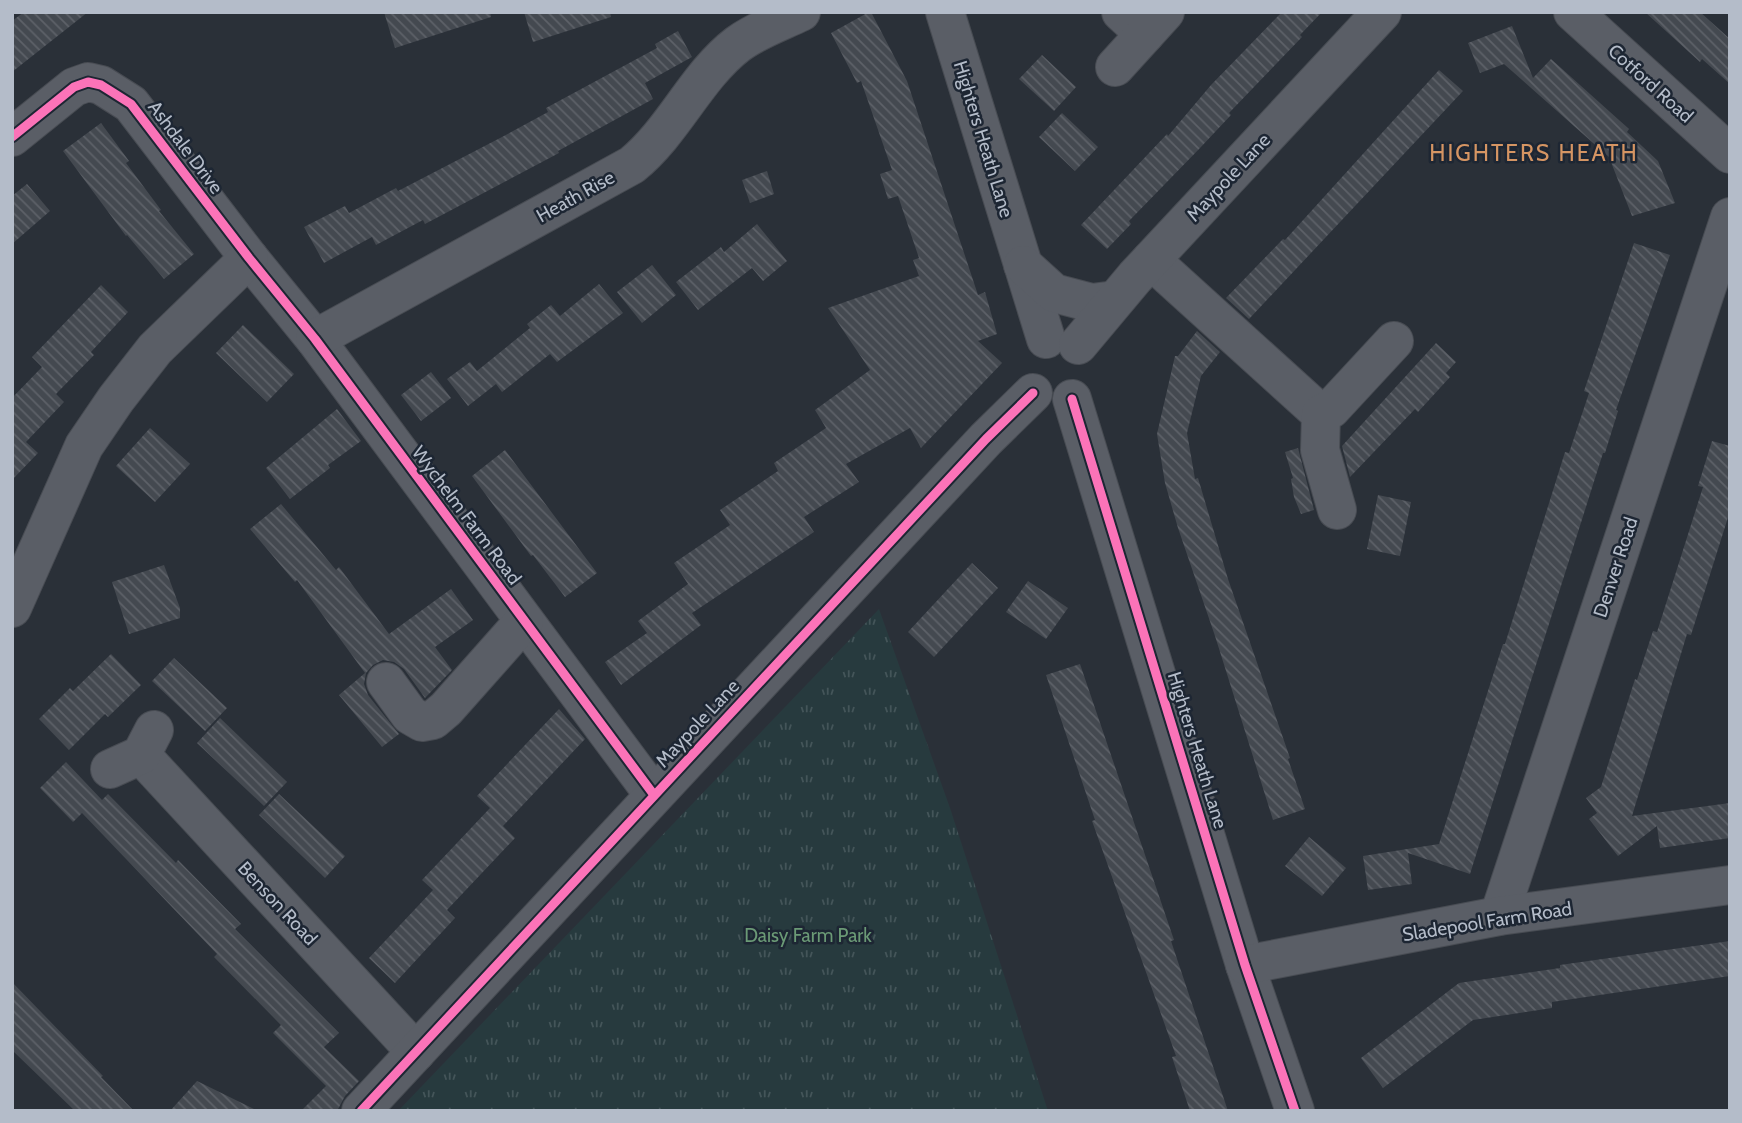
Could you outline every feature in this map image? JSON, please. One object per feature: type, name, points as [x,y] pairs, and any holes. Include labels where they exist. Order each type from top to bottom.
[{"type":"street","name":"Heath Rise","points":[[315,339],[632,165],[648,152],[710,73],[738,44],[801,12]]},
{"type":"street","name":"Highters Heath Lane","points":[[945,12],[1023,265],[1062,342]]},
{"type":"street","name":"Maypole Lane","points":[[1062,342],[1115,300],[1382,12]]},
{"type":"street","name":"Cotford Road","points":[[1573,12],[1730,154]]},
{"type":"street","points":[[1115,67],[1144,20]]},
{"type":"street","name":"Ashdale Drive","points":[[12,137],[74,87],[88,82],[101,85],[131,104],[249,258]]},
{"type":"street","name":"Denver Road","points":[[1499,916],[1730,217]]},
{"type":"street","name":"Wychelm Farm Road","points":[[249,258],[315,339],[654,795]]},
{"type":"street","points":[[12,608],[84,446],[155,349],[249,258]]},
{"type":"street","points":[[1151,260],[1321,414],[1321,450],[1337,510]]},
{"type":"street","points":[[1023,265],[1054,293],[1092,303],[1115,300]]},
{"type":"street","points":[[1321,414],[1331,409],[1394,341]]},
{"type":"street","points":[[1062,342],[1085,353],[1089,373],[1086,384],[1072,399],[1051,402],[1033,393],[1026,383],[1024,373],[1025,362],[1036,344],[1062,342]]},
{"type":"street","name":"Maypole Lane","points":[[360,1111],[986,439],[1033,393]]},
{"type":"street","name":"Highters Heath Lane","points":[[1072,399],[1245,965],[1295,1111]]},
{"type":"street","points":[[386,682],[410,715],[422,722],[433,720],[460,694],[524,621]]},
{"type":"street","name":"Benson Road","points":[[135,751],[416,1052]]},
{"type":"street","name":"Sladepool Farm Road","points":[[1245,965],[1499,916],[1730,885]]},
{"type":"green space","name":"Daisy Farm Park","points":[[879,609],[950,808],[1048,1111],[398,1111]]},
{"type":"building","points":[[24,12],[88,12],[12,72],[12,21]]},
{"type":"building","points":[[384,12],[490,12],[491,17],[395,48]]},
{"type":"building","points":[[524,12],[610,12],[611,17],[533,42]]},
{"type":"building","points":[[869,12],[907,81],[978,295],[985,292],[997,334],[978,341],[1002,363],[921,448],[910,428],[846,464],[859,482],[804,517],[814,532],[692,613],[701,625],[621,685],[605,662],[647,633],[638,621],[688,584],[674,563],[730,525],[720,510],[778,471],[774,463],[826,428],[815,410],[870,370],[828,308],[919,276],[913,260],[919,258],[898,196],[888,199],[880,174],[892,170],[861,81],[857,83],[831,33]]},
{"type":"building","points":[[1282,12],[1322,12],[1300,35],[1302,37],[1229,113],[1231,115],[1129,221],[1131,224],[1107,249],[1081,225],[1167,134],[1168,136],[1211,85]]},
{"type":"building","points":[[1645,12],[1700,12],[1730,39],[1730,84],[1702,59],[1700,62]]},
{"type":"building","points":[[1512,26],[1533,78],[1551,59],[1629,129],[1627,132],[1658,161],[1675,203],[1632,216],[1609,157],[1504,64],[1480,73],[1468,43]]},
{"type":"building","points":[[678,31],[692,57],[645,83],[653,99],[558,151],[559,153],[425,224],[423,220],[376,245],[372,237],[324,263],[304,227],[345,206],[349,213],[396,188],[398,191],[502,137],[548,112],[546,108],[657,48],[655,44]]},
{"type":"building","points":[[1042,55],[1076,87],[1054,111],[1019,79]]},
{"type":"building","points":[[1439,70],[1463,91],[1249,319],[1226,298],[1283,239],[1285,240]]},
{"type":"building","points":[[1062,113],[1098,147],[1075,171],[1039,137]]},
{"type":"building","points":[[101,123],[129,161],[126,163],[161,210],[159,211],[194,254],[164,279],[126,236],[63,151]]},
{"type":"building","points":[[767,171],[774,194],[750,203],[742,180]]},
{"type":"building","points":[[27,184],[50,211],[12,244],[12,196]]},
{"type":"building","points":[[757,224],[787,261],[763,281],[752,268],[698,310],[676,282],[721,247],[724,252]]},
{"type":"building","points":[[1634,243],[1670,255],[1616,410],[1618,411],[1605,453],[1470,874],[1408,853],[1412,884],[1368,890],[1363,856],[1439,844],[1565,452],[1569,453],[1589,393],[1584,391]]},
{"type":"building","points":[[652,265],[676,295],[642,323],[617,292]]},
{"type":"building","points":[[599,284],[623,313],[557,362],[550,354],[502,392],[496,384],[468,406],[447,379],[470,362],[477,371],[530,328],[527,324],[551,305],[560,316]]},
{"type":"building","points":[[101,285],[128,312],[91,352],[94,355],[56,394],[64,402],[26,442],[38,453],[12,480],[12,398],[42,367],[32,357]]},
{"type":"building","points":[[243,325],[294,374],[267,402],[216,353]]},
{"type":"building","points":[[1197,331],[1220,352],[1201,376],[1187,433],[1195,479],[1198,478],[1228,579],[1305,809],[1273,820],[1178,528],[1165,483],[1157,434],[1175,356],[1178,356]]},
{"type":"building","points":[[1436,343],[1456,362],[1446,373],[1450,377],[1418,412],[1415,409],[1350,477],[1342,446]]},
{"type":"building","points":[[431,372],[451,398],[421,421],[401,395]]},
{"type":"building","points":[[337,409],[361,441],[328,465],[330,468],[290,499],[266,468]]},
{"type":"building","points":[[150,428],[190,464],[155,502],[116,466]]},
{"type":"building","points":[[1712,441],[1730,446],[1730,511],[1691,635],[1687,634],[1632,816],[1730,803],[1730,838],[1660,848],[1657,826],[1618,856],[1589,819],[1597,813],[1586,798],[1601,787],[1635,679],[1637,680],[1653,631],[1657,632],[1703,487],[1698,486]]},
{"type":"building","points":[[1298,448],[1314,510],[1301,514],[1294,497],[1293,478],[1285,452]]},
{"type":"building","points":[[505,450],[597,573],[565,597],[472,476]]},
{"type":"building","points":[[1378,495],[1411,502],[1400,556],[1367,549]]},
{"type":"building","points":[[281,504],[336,570],[339,567],[389,634],[451,589],[473,620],[435,647],[452,670],[425,698],[404,669],[394,662],[383,660],[373,665],[366,673],[364,684],[368,695],[399,734],[382,747],[339,695],[365,673],[297,580],[295,582],[250,529]]},
{"type":"building","points":[[972,563],[998,588],[934,657],[908,632]]},
{"type":"building","points":[[164,565],[180,608],[180,618],[129,634],[112,582]]},
{"type":"building","points":[[1028,581],[1068,608],[1046,639],[1006,612]]},
{"type":"building","points":[[111,654],[141,685],[108,717],[105,714],[69,750],[39,719],[70,688],[73,691]]},
{"type":"building","points":[[174,658],[227,708],[205,731],[152,681]]},
{"type":"building","points":[[1080,664],[1174,940],[1171,941],[1228,1111],[1190,1111],[1172,1057],[1176,1056],[1092,821],[1095,820],[1046,675]]},
{"type":"building","points":[[559,709],[585,739],[503,826],[515,838],[447,910],[455,918],[395,983],[369,958],[433,890],[422,880],[490,808],[477,796]]},
{"type":"building","points":[[220,718],[287,782],[264,806],[197,743]]},
{"type":"building","points":[[66,762],[102,800],[108,794],[176,863],[178,860],[241,924],[235,929],[339,1033],[324,1047],[359,1081],[345,1096],[337,1111],[301,1111],[326,1086],[273,1033],[281,1025],[214,957],[217,954],[82,813],[73,822],[40,788]]},
{"type":"building","points":[[279,794],[345,856],[325,878],[259,815]]},
{"type":"building","points":[[1309,837],[1346,868],[1322,896],[1285,866]]},
{"type":"building","points":[[1730,941],[1730,976],[1552,1002],[1552,1008],[1473,1020],[1383,1088],[1361,1058],[1459,983],[1560,968],[1560,965]]},
{"type":"building","points":[[12,982],[134,1111],[75,1111],[12,1050]]},
{"type":"building","points":[[197,1081],[258,1111],[170,1111]]},
{"type":"cycle path","points":[[12,137],[74,87],[88,82],[101,85],[131,104],[315,339],[654,795]]},
{"type":"cycle path","points":[[361,1111],[986,439],[1033,393]]},
{"type":"cycle path","points":[[1072,399],[1245,965],[1295,1111]]},
{"type":"district","name":"HIGHTERS HEATH","points":[[1534,153]]}]
